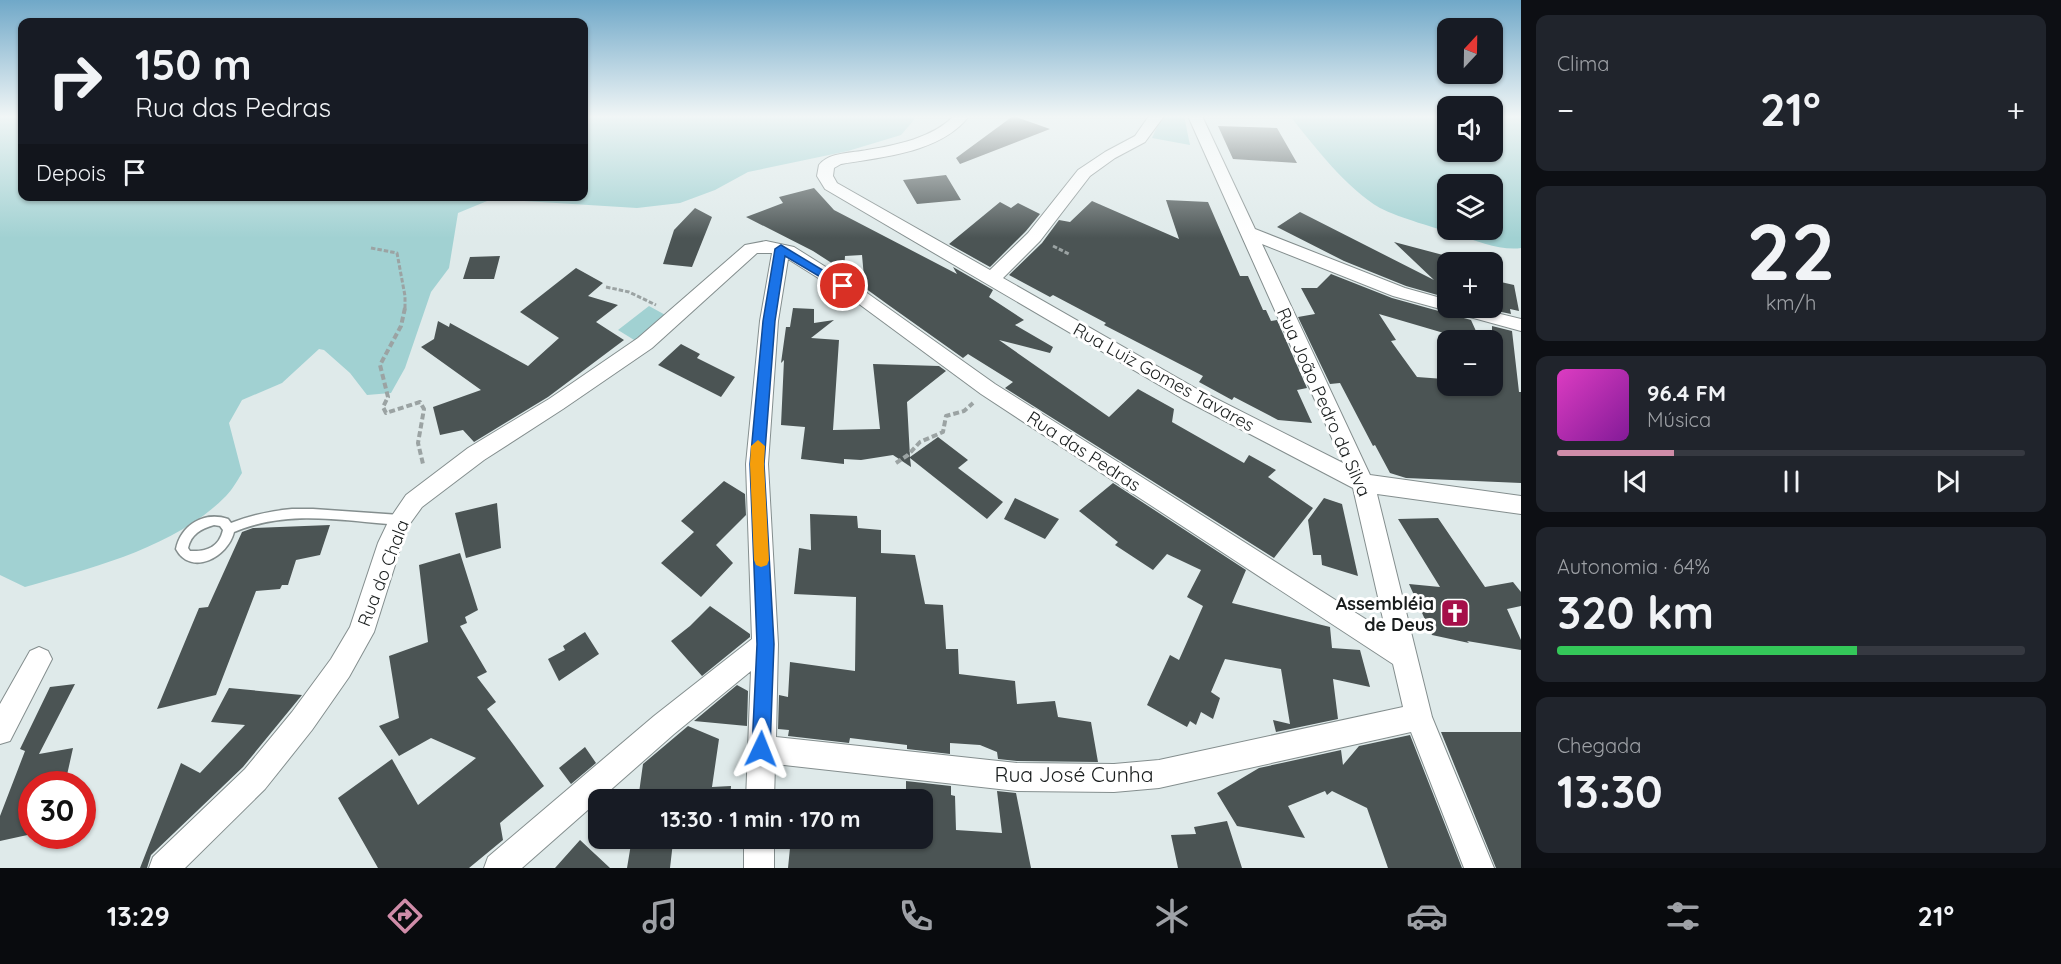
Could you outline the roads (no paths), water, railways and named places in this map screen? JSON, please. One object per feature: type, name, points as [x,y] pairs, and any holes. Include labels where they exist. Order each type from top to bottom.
[{"type":"street","name":"Rua Luiz Gomes Tavares","points":[[854,157],[827,165],[824,172],[831,186],[1190,394],[1363,483],[1521,505]]},
{"type":"street","points":[[990,280],[1034,237],[1084,173],[1107,157]]},
{"type":"street","name":"Rua João Pedro da Silva","points":[[1213,157],[1363,483],[1419,717],[1479,868]]},
{"type":"street","points":[[1248,232],[1399,292],[1437,303]]},
{"type":"street","points":[[760,789],[765,644],[757,464],[774,247]]},
{"type":"street","name":"Rua do Chala","points":[[164,868],[255,779],[302,721],[340,668],[361,632],[390,543],[400,520],[414,501],[476,454],[556,404],[645,343],[751,249],[774,247]]},
{"type":"street","name":"Rua das Pedras","points":[[774,247],[861,297],[988,388],[1294,588],[1403,656]]},
{"type":"street","points":[[1493,318],[1521,325]]},
{"type":"street","points":[[499,868],[664,725],[765,644]]},
{"type":"street","points":[[0,731],[39,659]]},
{"type":"street","name":"Rua José Cunha","points":[[761,749],[1017,777],[1114,778],[1159,774],[1419,717]]},
{"type":"street","points":[[759,849],[759,868]]},
{"type":"lane","points":[[229,529],[249,518],[295,513],[400,520]]},
{"type":"place","name":"Assembléia de Deus","points":[[1455,613]]}]
